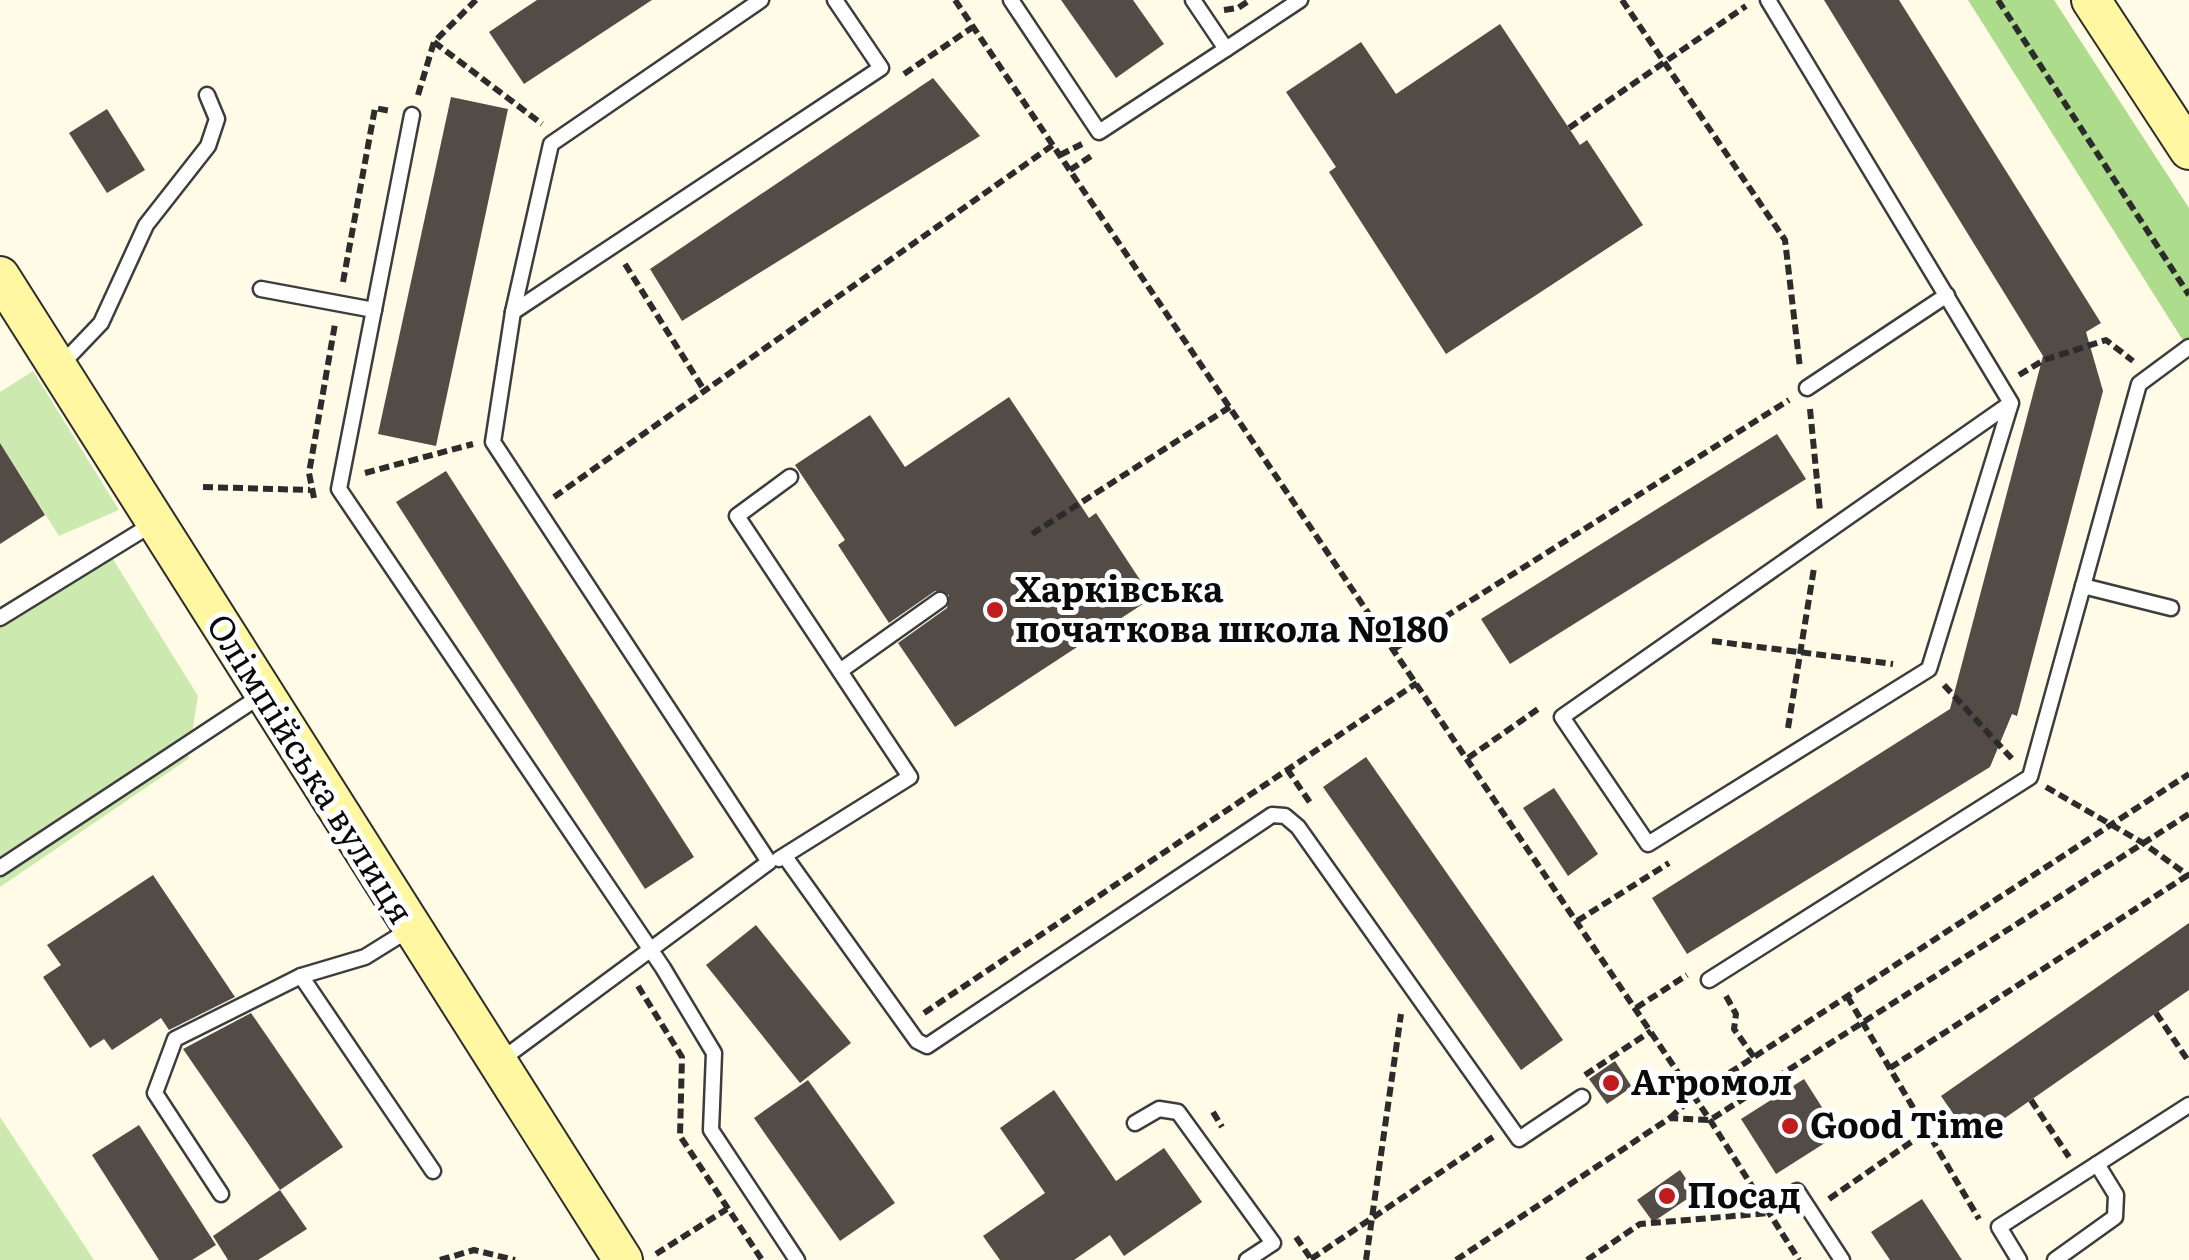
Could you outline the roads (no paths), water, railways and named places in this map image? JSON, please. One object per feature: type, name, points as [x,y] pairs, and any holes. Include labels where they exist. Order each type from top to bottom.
[{"type":"street","points":[[2090,0],[2189,150]]},
{"type":"street","name":"Олімпійська вулиця","points":[[0,276],[623,1260]]},
{"type":"lane","points":[[761,0],[551,144],[513,312],[493,442],[769,862]]},
{"type":"lane","points":[[513,312],[881,68],[835,0]]},
{"type":"lane","points":[[1010,0],[1099,132],[1300,0]]},
{"type":"lane","points":[[1194,0],[1226,49]]},
{"type":"lane","points":[[1768,0],[2011,403],[1929,669],[1648,844],[1562,717],[2011,403]]},
{"type":"lane","points":[[58,368],[101,323],[146,225],[208,146],[217,119],[207,95]]},
{"type":"lane","points":[[412,116],[338,488],[664,968],[714,1053],[711,1130],[796,1260]]},
{"type":"lane","points":[[261,289],[374,310]]},
{"type":"lane","points":[[1807,388],[1947,296]]},
{"type":"lane","points":[[1708,980],[2030,777],[2139,384],[2189,348]]},
{"type":"lane","points":[[496,1064],[769,862],[786,858],[910,778],[737,516],[790,478]]},
{"type":"lane","points":[[0,618],[155,523]]},
{"type":"lane","points":[[2083,586],[2172,608]]},
{"type":"lane","points":[[840,670],[940,600]]},
{"type":"lane","points":[[0,868],[263,694]]},
{"type":"lane","points":[[786,858],[917,1041],[927,1046],[1272,815],[1285,816],[1298,827],[1519,1139],[1582,1097]]},
{"type":"lane","points":[[221,1194],[155,1093],[175,1039],[301,976],[365,957],[411,928]]},
{"type":"lane","points":[[301,976],[433,1171]]},
{"type":"lane","points":[[2020,1260],[1999,1227],[2189,1104]]},
{"type":"lane","points":[[1135,1123],[1159,1109],[1178,1112],[1204,1141],[1273,1243],[1247,1260]]},
{"type":"lane","points":[[2055,1260],[2116,1216],[2116,1195],[2097,1164]]},
{"type":"lane","points":[[1797,1191],[1842,1260]]},
{"type":"place","name":"Харківська початкова школа №180","points":[[995,610]]},
{"type":"place","name":"Агромол","points":[[1611,1083]]},
{"type":"place","name":"Good Time","points":[[1790,1126]]},
{"type":"place","name":"Посад","points":[[1667,1196]]}]
